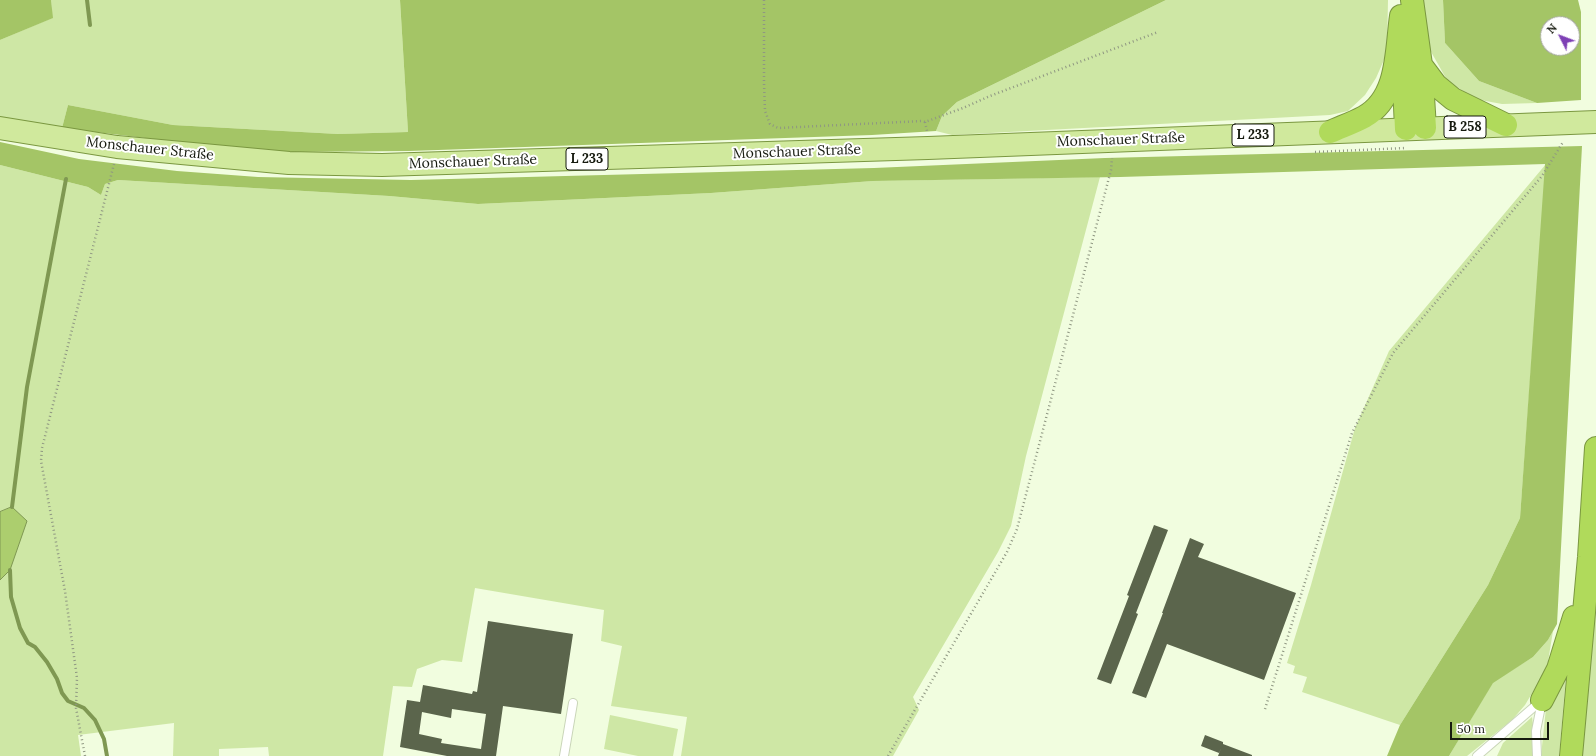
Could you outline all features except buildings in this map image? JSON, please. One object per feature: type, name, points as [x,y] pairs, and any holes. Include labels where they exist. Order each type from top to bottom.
[{"type":"highway","points":[[1405,5],[1421,65],[1415,128]]},
{"type":"highway","points":[[1405,5],[1415,128]]},
{"type":"highway","points":[[1330,132],[1364,117],[1385,97],[1392,81],[1405,5]]},
{"type":"highway","points":[[1421,65],[1436,85],[1453,99],[1506,125]]},
{"type":"highway","points":[[1571,756],[1589,557],[1596,448]]},
{"type":"highway","points":[[1542,700],[1558,669],[1573,624],[1589,557]]},
{"type":"main road","name":"Monschauer Straße","points":[[0,128],[117,147],[289,163],[382,165],[928,148],[1596,122]]},
{"type":"lane","points":[[1477,756],[1542,700]]},
{"type":"lane","points":[[1537,756],[1536,730],[1542,700]]},
{"type":"lane","points":[[564,756],[573,703]]},
{"type":"lane","points":[[1483,756],[1491,744]]},
{"type":"path","points":[[764,0],[765,111],[770,124],[778,128],[925,122],[1158,32]]},
{"type":"path","points":[[1266,709],[1352,433],[1393,353],[1542,176],[1563,142]]},
{"type":"path","points":[[85,756],[76,708],[77,678],[66,591],[41,461],[42,448],[115,162],[117,147]]},
{"type":"path","points":[[888,756],[1007,552],[1018,529],[1111,170],[1112,155]]},
{"type":"shaded area","points":[[0,0],[51,0],[53,18],[0,40]]},
{"type":"shaded area","points":[[51,0],[400,0],[408,132],[338,134],[173,125],[68,105],[62,128],[0,118],[0,40],[52,18]]},
{"type":"shaded area","points":[[400,0],[1166,0],[957,102],[942,116],[936,131],[872,135],[409,151],[292,152],[162,140],[62,128],[68,105],[173,125],[338,134],[408,132]]},
{"type":"shaded area","points":[[1166,0],[1388,0],[1387,53],[1376,78],[1365,95],[1348,111],[1330,115],[952,135],[936,131],[942,116],[957,102]]},
{"type":"shaded area","points":[[1422,0],[1443,0],[1445,43],[1479,81],[1537,103],[1502,104],[1475,99],[1447,80],[1430,50]]},
{"type":"shaded area","points":[[1443,0],[1578,0],[1581,12],[1581,100],[1537,103],[1479,81],[1445,43]]},
{"type":"shaded area","points":[[0,142],[79,159],[177,171],[258,177],[411,180],[874,168],[1105,158],[1582,146],[1557,624],[1548,640],[1533,657],[1493,683],[1449,756],[1387,756],[1400,725],[1488,585],[1520,518],[1545,164],[1120,177],[873,181],[711,193],[478,204],[389,196],[118,180],[105,184],[101,195],[88,187],[0,165]]},
{"type":"shaded area","points":[[1546,164],[1520,518],[1488,585],[1400,725],[1302,692],[1307,677],[1293,673],[1295,666],[1287,663],[1311,585],[1355,428],[1389,351]]},
{"type":"shaded area","points":[[0,165],[88,187],[101,195],[105,184],[118,180],[389,196],[478,204],[711,193],[873,181],[1100,177],[1026,456],[1011,526],[998,552],[913,697],[919,710],[893,756],[681,756],[687,717],[611,706],[622,646],[601,641],[604,610],[475,588],[462,662],[442,660],[417,669],[412,687],[393,686],[383,756],[269,756],[268,747],[219,749],[219,756],[173,756],[174,723],[78,735],[81,756],[0,756]]},
{"type":"shaded area","points":[[12,507],[27,521],[10,570],[0,580],[0,512]]},
{"type":"shaded area","points":[[1596,563],[1596,756],[1579,756]]},
{"type":"shaded area","points":[[1553,631],[1547,668],[1525,705],[1512,720],[1467,756],[1449,756],[1493,682],[1533,657],[1548,640]]},
{"type":"shaded area","points":[[1565,677],[1559,756],[1541,756],[1546,708],[1559,679],[1564,681]]},
{"type":"shaded area","points":[[610,715],[678,729],[673,756],[638,756],[604,749]]},
{"type":"shaded area","points":[[1532,717],[1534,732],[1533,756],[1497,756],[1503,743]]},
{"type":"waterway","points":[[87,0],[90,25]]},
{"type":"waterway","points":[[12,507],[27,387],[66,179]]},
{"type":"waterway","points":[[10,570],[11,597],[20,628],[28,643],[35,647],[47,662],[57,679],[62,693],[68,701],[84,708],[95,720],[104,739],[107,756]]}]
